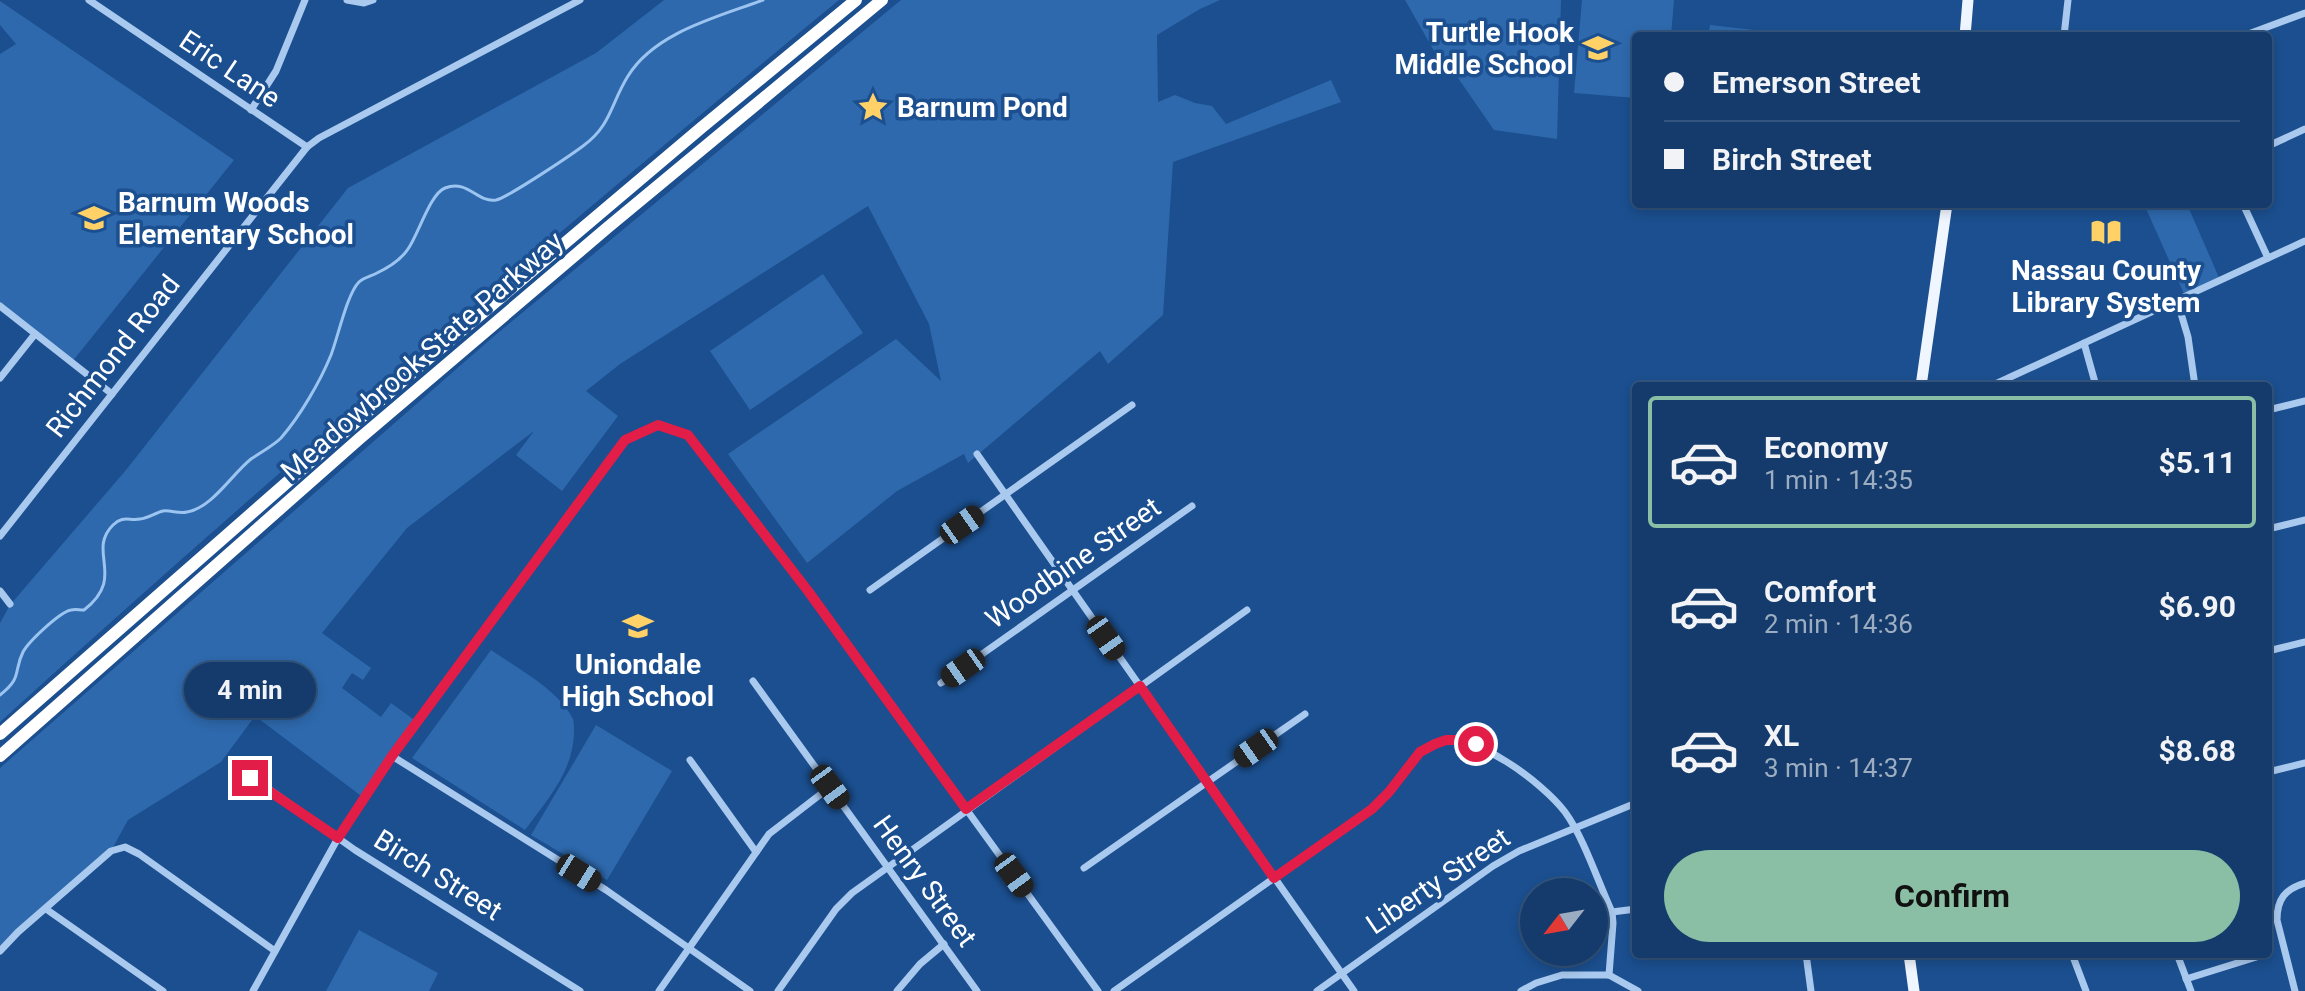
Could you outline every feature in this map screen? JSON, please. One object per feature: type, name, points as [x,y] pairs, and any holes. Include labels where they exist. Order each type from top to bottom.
[{"type":"highway","name":"Meadowbrook State Parkway","points":[[0,734],[422,364],[856,0]]},
{"type":"highway","name":"Meadowbrook State Parkway","points":[[0,756],[359,439],[882,0]]},
{"type":"main road","points":[[1965,32],[1968,0]]},
{"type":"main road","points":[[1922,382],[1946,208]]},
{"type":"main road","points":[[1910,958],[1914,991]]},
{"type":"street","points":[[251,110],[276,71],[305,0]]},
{"type":"street","points":[[347,0],[364,3],[373,0]]},
{"type":"street","name":"Richmond Road","points":[[0,536],[307,147],[580,0]]},
{"type":"street","points":[[2064,32],[2068,0]]},
{"type":"street","name":"Eric Lane","points":[[95,2],[307,147]]},
{"type":"street","points":[[2254,32],[2305,13]]},
{"type":"street","points":[[2272,144],[2305,129]]},
{"type":"street","points":[[2245,208],[2268,258]]},
{"type":"street","points":[[2000,382],[2305,241]]},
{"type":"street","points":[[2177,300],[2188,337],[2194,382]]},
{"type":"street","points":[[0,306],[112,394]]},
{"type":"street","points":[[0,378],[35,334]]},
{"type":"street","points":[[2084,343],[2095,382]]},
{"type":"street","points":[[2272,409],[2305,401]]},
{"type":"street","points":[[870,590],[1132,405]]},
{"type":"street","points":[[253,991],[338,838],[392,756],[625,440],[658,425],[688,435],[808,591],[1098,991]]},
{"type":"street","points":[[977,454],[1354,991]]},
{"type":"street","name":"Woodbine Street","points":[[941,683],[1192,506]]},
{"type":"street","points":[[2272,528],[2305,520]]},
{"type":"street","points":[[0,591],[10,604]]},
{"type":"street","points":[[778,991],[836,909],[852,893],[1247,610]]},
{"type":"street","points":[[2272,650],[2305,642]]},
{"type":"street","name":"Henry Street","points":[[753,681],[977,991]]},
{"type":"street","points":[[1084,868],[1305,714]]},
{"type":"street","points":[[1114,991],[1372,809],[1420,752],[1446,740],[1476,744],[1547,792],[1565,812],[1612,912],[1609,975]]},
{"type":"street","points":[[392,756],[606,890],[750,991]]},
{"type":"street","points":[[690,760],[756,852]]},
{"type":"street","points":[[2272,771],[2305,763]]},
{"type":"street","name":"Birch Street","points":[[232,776],[259,782],[338,838],[580,991]]},
{"type":"street","points":[[659,991],[756,852],[778,826],[830,787]]},
{"type":"street","name":"Liberty Street","points":[[1317,991],[1493,866],[1519,851],[1632,805]]},
{"type":"street","points":[[0,951],[111,851],[125,847],[275,951]]},
{"type":"street","points":[[2295,991],[2277,920],[2279,901],[2288,890],[2305,883]]},
{"type":"street","points":[[46,909],[163,991]]},
{"type":"street","points":[[1612,912],[1632,910]]},
{"type":"street","points":[[897,991],[920,964],[944,944]]},
{"type":"street","points":[[2272,952],[2284,948]]},
{"type":"street","points":[[1807,958],[1811,991]]},
{"type":"street","points":[[2074,958],[2086,991]]},
{"type":"street","points":[[2178,958],[2191,991]]},
{"type":"street","points":[[2186,979],[2254,958]]},
{"type":"street","points":[[1521,991],[1549,977],[1562,975],[1609,975],[1638,991]]},
{"type":"shaded area","points":[[664,0],[839,0],[415,356],[0,722],[0,623],[10,605],[126,470],[348,188],[596,53]]},
{"type":"shaded area","points":[[901,0],[1220,0],[1157,35],[1158,102],[1175,95],[1212,106],[1226,124],[1331,80],[1341,102],[1173,162],[1163,315],[1108,364],[1100,351],[968,463],[964,454],[897,491],[807,563],[728,454],[896,339],[941,381],[929,324],[868,206],[620,364],[586,391],[618,416],[562,491],[516,455],[534,431],[407,528],[322,633],[371,668],[363,680],[352,673],[342,688],[381,717],[391,703],[417,722],[364,798],[255,716],[221,762],[128,820],[111,851],[0,951],[0,768],[493,337]]},
{"type":"shaded area","points":[[1405,0],[1561,0],[1557,139],[1494,130],[1451,68],[1438,58]]},
{"type":"shaded area","points":[[1582,0],[1674,0],[1671,32],[1632,32],[1632,98],[1574,93]]},
{"type":"shaded area","name":"Barnum Woods Elementary School","points":[[0,1],[234,160],[72,362],[0,306],[0,54],[16,44],[0,25]]},
{"type":"shaded area","points":[[1710,25],[1772,32],[1709,32]]},
{"type":"shaded area","points":[[2146,208],[2189,208],[2220,280],[2185,296]]},
{"type":"shaded area","points":[[823,274],[863,333],[750,410],[710,351]]},
{"type":"shaded area","points":[[491,650],[548,689],[567,708],[573,720],[573,746],[564,772],[525,830],[412,758]]},
{"type":"shaded area","points":[[596,725],[672,771],[607,880],[531,835]]},
{"type":"shaded area","points":[[359,930],[438,973],[429,991],[326,991]]},
{"type":"waterway","points":[[0,695],[12,684],[23,652],[38,634],[71,610],[84,610],[96,598],[105,576],[103,545],[113,525],[123,519],[143,518],[163,511],[196,509],[213,497],[251,459],[281,438],[321,376],[355,288],[405,253],[440,192],[460,186],[489,200],[513,192],[592,138],[605,122],[628,76],[654,48],[689,28],[763,0]]},
{"type":"place","name":"Turtle Hook Middle School","points":[[1598,48]]},
{"type":"place","name":"Barnum Pond","points":[[873,107]]},
{"type":"place","name":"Barnum Woods Elementary School","points":[[94,218]]},
{"type":"place","name":"Nassau County Library System","points":[[2106,232]]},
{"type":"place","name":"Uniondale High School","points":[[638,626]]},
{"type":"route","points":[[250,778],[338,838],[392,756],[625,440],[658,425],[688,435],[808,591],[966,809],[1140,686],[1274,878],[1372,809],[1420,752],[1446,740],[1476,744]]}]
